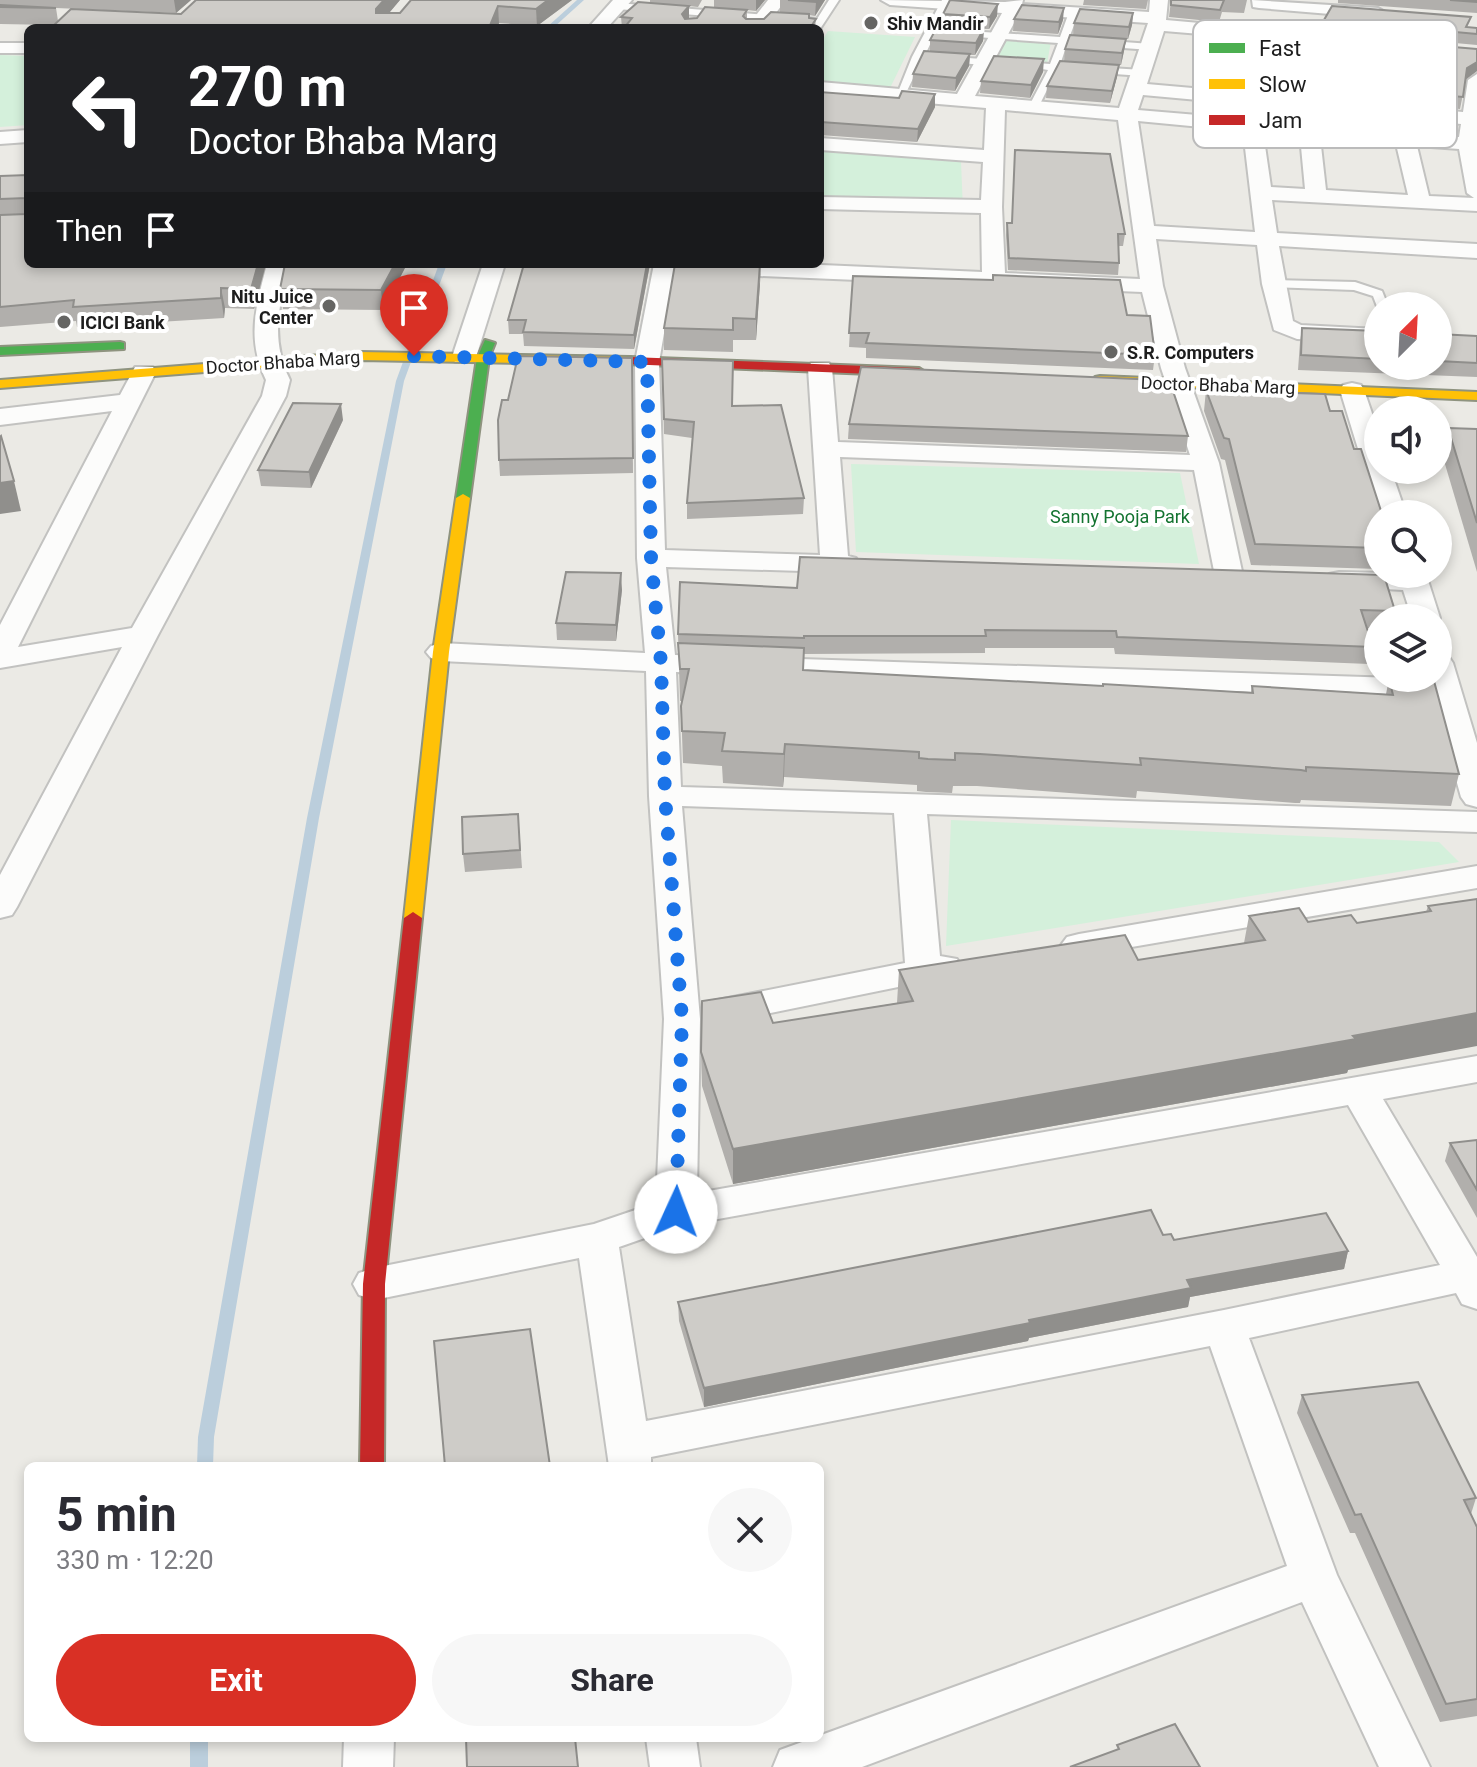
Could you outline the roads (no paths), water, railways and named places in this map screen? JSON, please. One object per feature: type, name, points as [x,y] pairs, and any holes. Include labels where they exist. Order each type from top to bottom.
[{"type":"street","points":[[759,23],[777,0]]},
{"type":"street","points":[[890,0],[1013,5],[1073,15],[1158,14],[1193,21]]},
{"type":"street","points":[[1259,1],[1338,20]]},
{"type":"street","points":[[601,24],[620,3]]},
{"type":"street","points":[[963,100],[986,62],[1013,5]]},
{"type":"street","points":[[1158,14],[1151,47],[1127,114],[1152,286],[1176,376],[1206,463],[1229,576]]},
{"type":"street","points":[[0,48],[24,48]]},
{"type":"street","points":[[1140,81],[1193,90]]},
{"type":"street","points":[[1476,83],[1471,119],[1477,193]]},
{"type":"street","points":[[824,88],[1193,120]]},
{"type":"street","points":[[994,279],[991,207],[996,103]]},
{"type":"street","points":[[1457,118],[1471,119]]},
{"type":"street","points":[[0,138],[24,136]]},
{"type":"street","points":[[824,144],[993,157]]},
{"type":"street","points":[[1255,148],[1280,320],[1288,329],[1309,333],[1364,335]]},
{"type":"street","points":[[1311,148],[1316,196]]},
{"type":"street","points":[[1407,148],[1420,202]]},
{"type":"street","points":[[1260,193],[1477,205]]},
{"type":"street","points":[[824,203],[991,207]]},
{"type":"street","points":[[1145,232],[1477,251]]},
{"type":"street","points":[[0,907],[143,635],[274,396],[278,380],[259,348],[277,268]]},
{"type":"street","points":[[372,1462],[374,1284],[441,652],[465,350],[493,268]]},
{"type":"street","points":[[676,268],[649,355],[651,558],[661,663],[665,796],[682,1019],[676,1212]]},
{"type":"street","points":[[726,268],[1152,286]]},
{"type":"street","name":"Doctor Bhaba Marg","points":[[327,339],[465,350],[933,358]]},
{"type":"street","name":"Doctor Bhaba Marg","points":[[0,384],[144,372],[287,340]]},
{"type":"street","points":[[0,351],[131,345]]},
{"type":"street","name":"Doctor Bhaba Marg","points":[[259,348],[360,356],[465,350]]},
{"type":"street","name":"Doctor Bhaba Marg","points":[[649,355],[945,374]]},
{"type":"street","points":[[820,368],[835,564]]},
{"type":"street","points":[[0,653],[144,372]]},
{"type":"street","name":"Doctor Bhaba Marg","points":[[1085,372],[1477,381]]},
{"type":"street","name":"Doctor Bhaba Marg","points":[[1176,376],[1477,396]]},
{"type":"street","points":[[1352,390],[1387,500]]},
{"type":"street","points":[[0,417],[128,401]]},
{"type":"street","points":[[826,449],[1206,463]]},
{"type":"street","points":[[651,558],[866,565]]},
{"type":"street","points":[[1197,575],[1260,577]]},
{"type":"street","points":[[1306,579],[1364,578]]},
{"type":"street","points":[[0,659],[143,635]]},
{"type":"street","points":[[441,652],[661,663],[1364,675]]},
{"type":"street","points":[[1447,692],[1477,797]]},
{"type":"street","points":[[665,796],[1477,822]]},
{"type":"street","points":[[910,803],[923,971]]},
{"type":"street","points":[[1046,950],[1477,877]]},
{"type":"street","points":[[682,1019],[969,963]]},
{"type":"street","points":[[374,1284],[597,1239],[676,1212],[1477,1069]]},
{"type":"street","points":[[597,1239],[629,1455],[1224,1327],[1473,1284],[1357,1088]]},
{"type":"street","points":[[1224,1327],[1314,1577],[1405,1767]]},
{"type":"street","points":[[798,1767],[1314,1577]]},
{"type":"street","points":[[368,1767],[369,1742]]},
{"type":"street","points":[[672,1742],[675,1767]]},
{"type":"lane","points":[[698,17],[711,0]]},
{"type":"lane","points":[[819,24],[834,0]]},
{"type":"lane","points":[[900,95],[946,2]]},
{"type":"lane","points":[[620,3],[698,17],[788,24]]},
{"type":"lane","points":[[1034,106],[1054,67],[1073,15]]},
{"type":"lane","points":[[932,31],[1151,47]]},
{"type":"lane","points":[[917,57],[1054,67],[1140,81]]},
{"type":"lane","points":[[1273,284],[1363,287],[1374,292]]},
{"type":"waterway","points":[[554,24],[581,0]]},
{"type":"waterway","points":[[205,1462],[206,1437],[313,818],[400,381],[442,268]]},
{"type":"waterway","points":[[199,1742],[199,1767]]},
{"type":"place","name":"Shiv Mandir","points":[[871,23]]},
{"type":"place","name":"Nitu Juice Center","points":[[329,306]]},
{"type":"place","name":"ICICI Bank","points":[[64,322]]},
{"type":"place","name":"S.R. Computers","points":[[1111,352]]},
{"type":"park label","name":"Sanny Pooja Park","points":[[1120,516]]}]
